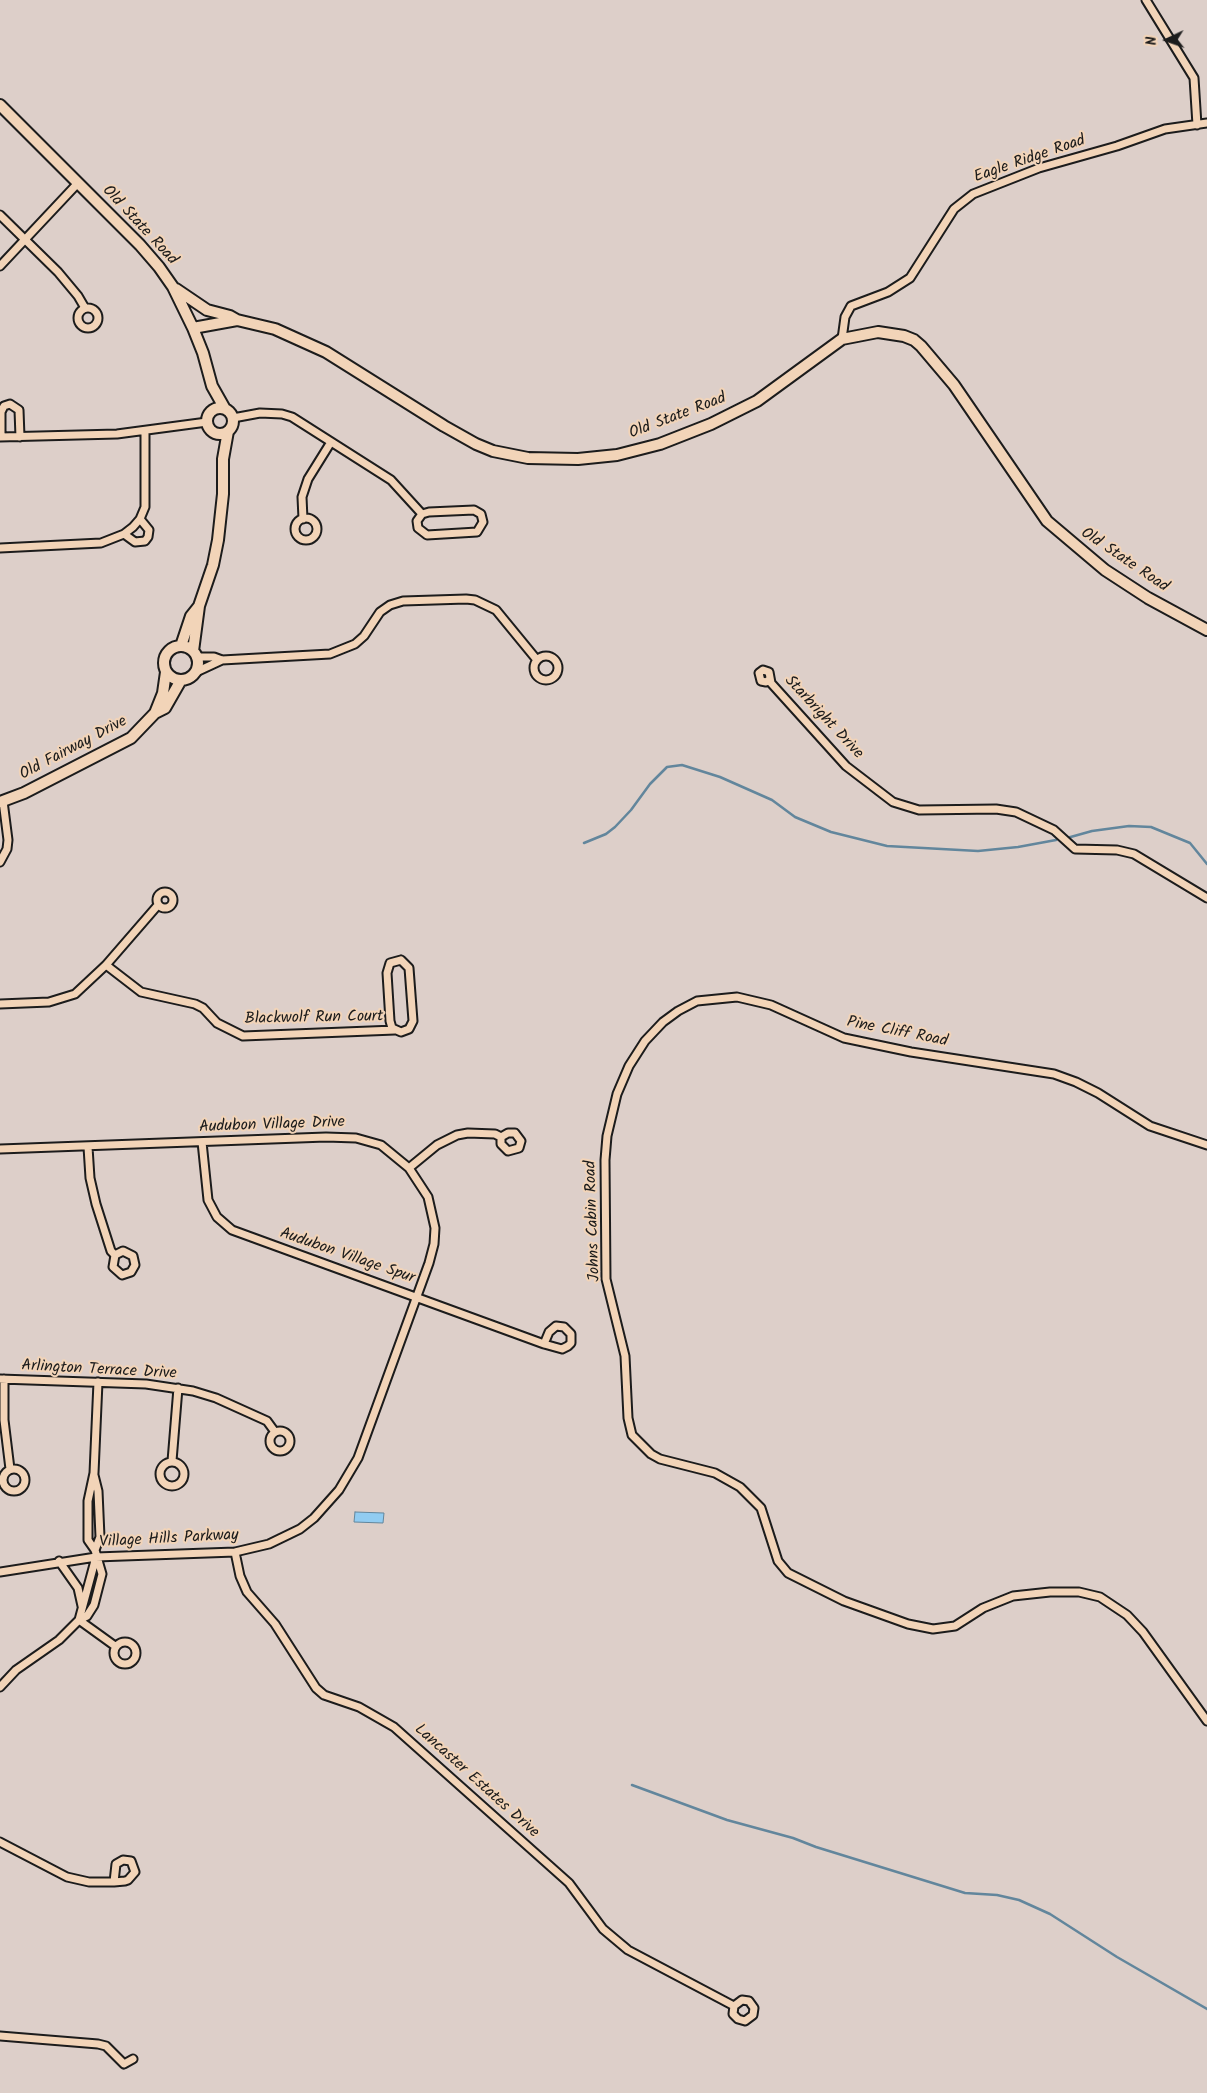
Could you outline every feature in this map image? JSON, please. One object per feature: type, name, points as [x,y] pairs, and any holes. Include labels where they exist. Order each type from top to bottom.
[{"type":"street","points":[[1146,0],[1194,78],[1197,125]]},
{"type":"street","name":"Old State Road","points":[[0,105],[140,245],[173,286],[193,328],[237,320],[276,329],[326,352],[460,436],[493,451],[528,458],[578,459],[617,455],[660,444],[711,424],[757,401],[842,339],[878,332],[914,340],[954,385],[1046,521],[1105,570],[1148,598],[1207,630]]},
{"type":"street","name":"Eagle Ridge Road","points":[[842,339],[844,317],[851,306],[888,292],[910,278],[954,209],[972,194],[1039,168],[1117,146],[1165,129],[1207,123]]},
{"type":"street","points":[[0,266],[78,183]]},
{"type":"street","points":[[0,215],[62,277],[84,308]]},
{"type":"street","points":[[173,286],[191,301],[207,310],[230,316],[237,320]]},
{"type":"street","points":[[193,328],[203,353],[212,386],[233,418],[232,427],[228,431],[217,434],[213,432]]},
{"type":"street","points":[[207,422],[211,412],[212,386]]},
{"type":"street","points":[[20,436],[19,410],[10,404],[4,406],[1,412],[1,438],[20,436],[88,436],[145,431],[207,422]]},
{"type":"street","points":[[211,412],[218,408],[226,409]]},
{"type":"street","points":[[233,418],[260,413],[282,414],[391,480],[422,514]]},
{"type":"street","points":[[207,422],[213,432],[223,459]]},
{"type":"street","points":[[0,548],[101,543],[124,534],[140,519],[145,507],[145,431]]},
{"type":"street","points":[[194,674],[198,664],[195,654],[199,606],[213,565],[218,540],[223,494],[223,459],[228,431]]},
{"type":"street","points":[[303,519],[302,497],[308,479],[331,442]]},
{"type":"street","points":[[474,510],[481,514],[483,522],[477,532],[427,535],[418,528],[417,521],[422,514],[474,510]]},
{"type":"street","points":[[124,534],[135,542],[145,541],[149,530],[140,519]]},
{"type":"street","points":[[222,660],[195,654],[181,646],[175,647],[166,654],[164,666],[170,677],[181,680],[222,660],[330,654],[355,644],[364,636],[380,612],[390,605],[403,601],[466,599],[480,602],[496,610],[537,660]]},
{"type":"street","points":[[181,646],[191,616],[199,606]]},
{"type":"street","name":"Old Fairway Drive","points":[[155,714],[163,693],[166,672]]},
{"type":"street","name":"Starbright Drive","points":[[770,679],[831,752],[861,779],[893,802],[919,810],[996,809],[1016,812],[1054,830],[1075,849],[1117,850],[1134,854],[1207,898]]},
{"type":"street","name":"Old Fairway Drive","points":[[1,802],[24,794],[131,738],[155,714],[165,708],[181,680]]},
{"type":"street","points":[[0,862],[7,849],[8,840],[1,802]]},
{"type":"street","points":[[0,1004],[50,1002],[66,998],[81,989],[106,965],[158,905]]},
{"type":"street","name":"Blackwolf Run Court","points":[[106,965],[141,992],[196,1004],[203,1008],[217,1023],[235,1034],[244,1036],[395,1030],[405,1032],[413,1021],[410,968],[401,960],[390,963],[387,971],[390,1021],[395,1030]]},
{"type":"street","name":"Pine Cliff Road","points":[[617,1094],[629,1066],[645,1041],[663,1022],[678,1011],[698,1001],[737,997],[771,1005],[844,1038],[911,1052],[1054,1074],[1098,1093],[1150,1126],[1207,1145]]},
{"type":"street","name":"Johns Cabin Road","points":[[617,1094],[605,1160],[606,1279],[625,1356],[628,1418],[632,1435],[651,1454],[660,1459],[715,1473],[740,1487],[761,1508],[778,1561],[788,1573],[844,1602],[908,1624],[934,1629],[955,1626],[984,1608],[1013,1596],[1079,1592],[1100,1597],[1127,1615],[1143,1632],[1207,1721]]},
{"type":"street","points":[[409,1168],[437,1144],[457,1135],[491,1133],[501,1138]]},
{"type":"street","name":"Audubon Village Drive","points":[[0,1148],[88,1147],[350,1137],[381,1145],[409,1168],[428,1198],[435,1228],[431,1257],[369,1426]]},
{"type":"street","name":"Audubon Village Spur","points":[[202,1142],[208,1200],[211,1208],[224,1225],[241,1234],[418,1296],[544,1344]]},
{"type":"street","points":[[88,1147],[90,1178],[96,1204],[111,1251],[115,1255]]},
{"type":"street","points":[[2,1379],[4,1420],[10,1469]]},
{"type":"street","name":"Arlington Terrace Drive","points":[[2,1379],[98,1382],[178,1388],[216,1398],[234,1406],[267,1422],[275,1432]]},
{"type":"street","points":[[0,1687],[16,1670],[64,1636],[79,1620],[87,1616],[94,1605],[101,1583],[102,1570],[88,1540],[88,1501],[94,1474],[98,1382]]},
{"type":"street","points":[[172,1461],[178,1388]]},
{"type":"street","name":"Village Hills Parkway","points":[[0,1572],[96,1554],[235,1552],[269,1544],[300,1529],[314,1518],[339,1490],[358,1458],[369,1426]]},
{"type":"street","points":[[79,1620],[100,1536],[98,1491],[94,1474]]},
{"type":"street","name":"Lancaster Estates Drive","points":[[235,1552],[240,1576],[247,1592],[274,1624],[316,1688],[324,1695],[359,1707],[394,1727],[569,1883],[603,1929],[628,1950],[734,2006]]},
{"type":"street","points":[[59,1561],[78,1588],[82,1606]]},
{"type":"street","points":[[79,1620],[115,1646]]},
{"type":"street","points":[[0,1842],[73,1879],[89,1882],[114,1882],[128,1880],[134,1876],[135,1868],[131,1861],[123,1860],[114,1867],[114,1882]]},
{"type":"street","points":[[0,2036],[98,2044],[106,2046],[124,2064],[133,2059]]},
{"type":"water","points":[[355,1512],[384,1513],[383,1523],[354,1522]]},
{"type":"waterway","points":[[584,843],[606,834],[615,827],[631,810],[650,784],[667,767],[682,765],[720,777],[772,800],[795,817],[831,832],[887,846],[978,851],[1018,847],[1056,840]]},
{"type":"waterway","points":[[1067,838],[1092,831],[1129,826],[1151,827],[1190,843],[1207,864]]},
{"type":"waterway","points":[[632,1785],[727,1820],[793,1838],[816,1847],[965,1893],[997,1895],[1019,1900],[1050,1914],[1117,1957],[1207,2009]]}]
